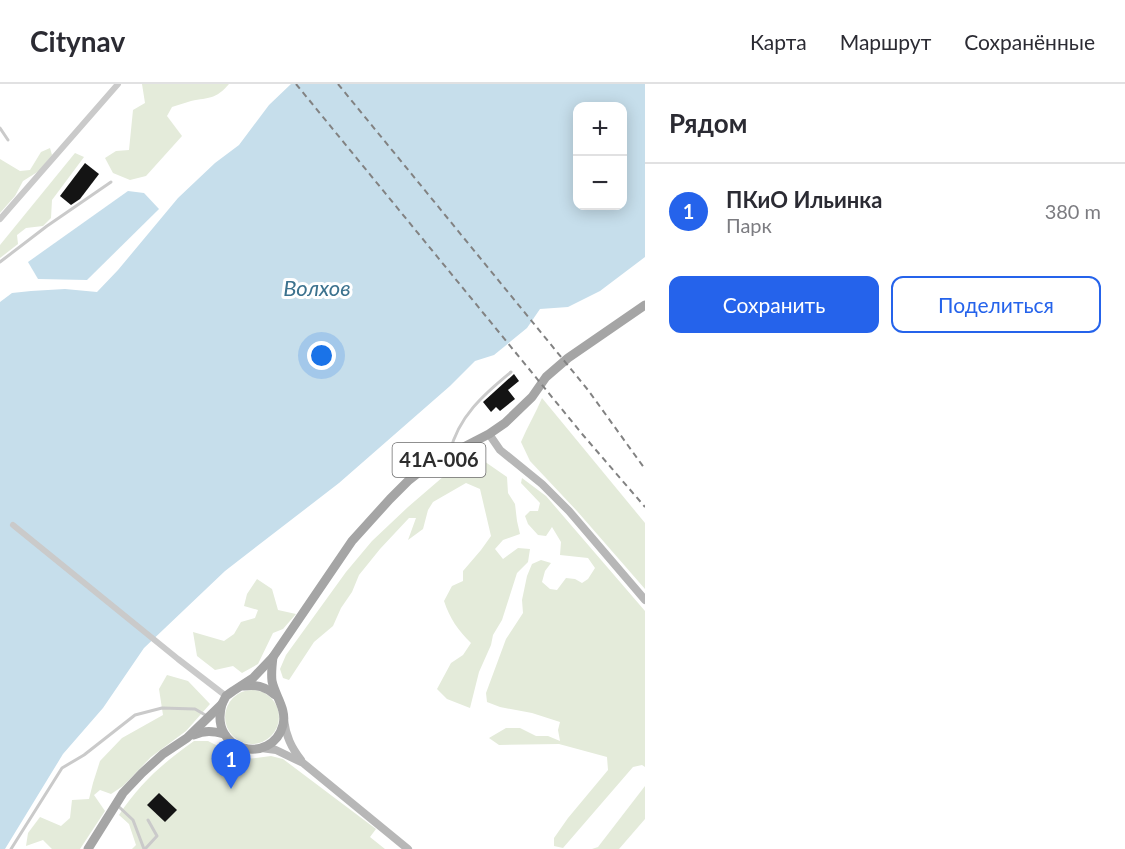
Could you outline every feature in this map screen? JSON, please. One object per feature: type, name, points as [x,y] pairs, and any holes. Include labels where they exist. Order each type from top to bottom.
[{"type":"main road","name":"41А-006","points":[[88,849],[123,793],[142,773],[163,754],[187,738],[224,700],[253,678],[273,657],[359,534],[408,481],[427,466],[489,434],[505,423],[532,397],[546,377],[568,358],[645,305]]},
{"type":"main road","points":[[489,434],[500,450],[542,484],[569,512],[645,600]]},
{"type":"main road","points":[[273,657],[272,679],[284,712],[285,734],[303,763]]},
{"type":"main road","points":[[240,687],[254,684],[267,688],[277,697]]},
{"type":"main road","points":[[224,700],[219,714],[220,724],[224,734],[231,742],[251,749],[276,750],[303,763],[408,849]]},
{"type":"main road","points":[[261,748],[272,743],[279,734],[284,723],[284,712]]},
{"type":"main road","points":[[187,738],[202,731],[224,734]]},
{"type":"street","points":[[0,219],[118,84]]},
{"type":"street","points":[[13,525],[178,659],[224,700]]},
{"type":"lane","points":[[0,128],[8,140]]},
{"type":"lane","points":[[0,262],[111,182]]},
{"type":"lane","points":[[450,454],[457,431],[477,402],[511,372]]},
{"type":"lane","points":[[11,849],[62,768],[84,755],[135,715],[162,708],[195,709],[208,717]]},
{"type":"lane","points":[[116,804],[133,820],[145,849],[157,836],[148,820]]},
{"type":"green space","points":[[142,84],[229,84],[212,97],[172,107],[167,116],[182,136],[146,176],[130,180],[113,173],[105,158],[116,151],[129,150],[133,110],[145,103]]},
{"type":"green space","points":[[50,148],[52,155],[39,171],[23,181],[15,196],[0,213],[0,159],[20,171],[30,170],[41,152]]},
{"type":"green space","points":[[75,153],[84,157],[52,200],[51,218],[43,226],[26,228],[17,235],[18,244],[0,258],[0,245]]},
{"type":"green space","points":[[542,398],[645,523],[645,589],[530,461],[521,442]]},
{"type":"green space","points":[[481,459],[507,477],[508,493],[515,504],[520,534],[503,540],[495,549],[503,559],[518,548],[530,549],[528,562],[517,573],[502,620],[493,635],[479,672],[470,708],[447,699],[437,689],[451,663],[463,655],[471,643],[455,624],[444,601],[452,586],[463,581],[463,571],[491,536],[480,489],[466,483],[433,502],[428,510],[423,529],[408,540],[416,518],[409,518],[359,575],[333,626],[314,642],[289,680],[283,678],[280,669],[286,655],[346,572],[372,541],[444,476]]},
{"type":"green space","points":[[522,478],[546,496],[645,611],[645,767],[642,765],[633,767],[563,848],[554,846],[554,838],[608,770],[607,757],[559,744],[499,745],[489,738],[506,728],[520,728],[536,736],[548,736],[560,741],[558,730],[560,722],[487,702],[486,693],[506,639],[523,613],[522,600],[532,564],[541,560],[551,563],[545,571],[542,582],[550,589],[557,590],[566,578],[582,583],[588,579],[595,568],[588,558],[560,555],[561,542],[552,527],[546,536],[538,535],[528,524],[525,516],[530,511],[538,511],[540,503],[521,483]]},
{"type":"green space","points":[[257,579],[272,589],[278,610],[296,614],[283,629],[273,633],[258,664],[242,673],[233,666],[215,670],[197,656],[193,632],[224,641],[234,634],[241,622],[255,618],[258,610],[244,606],[247,594]]},
{"type":"green space","points":[[167,675],[188,681],[210,704],[186,731],[151,757],[123,786],[111,794],[100,790],[94,795],[105,811],[80,849],[52,849],[43,840],[26,846],[28,833],[40,817],[61,826],[70,818],[72,800],[89,799],[100,761],[122,738],[163,715],[159,689]]},
{"type":"green space","points":[[252,690],[262,692],[271,698],[277,707],[279,717],[277,727],[271,736],[262,742],[252,744],[242,742],[233,736],[227,727],[225,717],[227,707],[233,698],[242,692]]},
{"type":"green space","points":[[194,741],[208,741],[232,756],[247,759],[271,756],[283,759],[376,829],[370,837],[385,849],[132,849],[136,845],[129,824],[119,815],[153,774]]},
{"type":"green space","points":[[645,786],[645,819],[619,849],[592,849],[598,847]]},
{"type":"water","name":"Волхов","points":[[291,84],[645,84],[645,257],[600,291],[568,307],[540,309],[527,328],[494,355],[475,361],[450,386],[339,483],[225,571],[144,648],[103,708],[63,754],[5,849],[0,849],[0,302],[12,293],[31,291],[65,289],[97,292],[178,198],[215,163],[239,145],[269,105]]},
{"type":"water","points":[[128,191],[144,193],[159,209],[87,280],[38,279],[28,262]]},
{"type":"building","points":[[85,163],[99,174],[80,199],[71,205],[60,196]]},
{"type":"building","points":[[514,374],[519,381],[508,390],[515,399],[500,411],[496,407],[491,412],[483,402]]},
{"type":"building","points":[[159,793],[177,810],[165,822],[147,805]]},
{"type":"railway","points":[[296,84],[583,435],[645,507]]},
{"type":"railway","points":[[338,84],[588,390],[645,469]]},
{"type":"place","name":"ПКиО Ильинка","points":[[231,789]]}]
